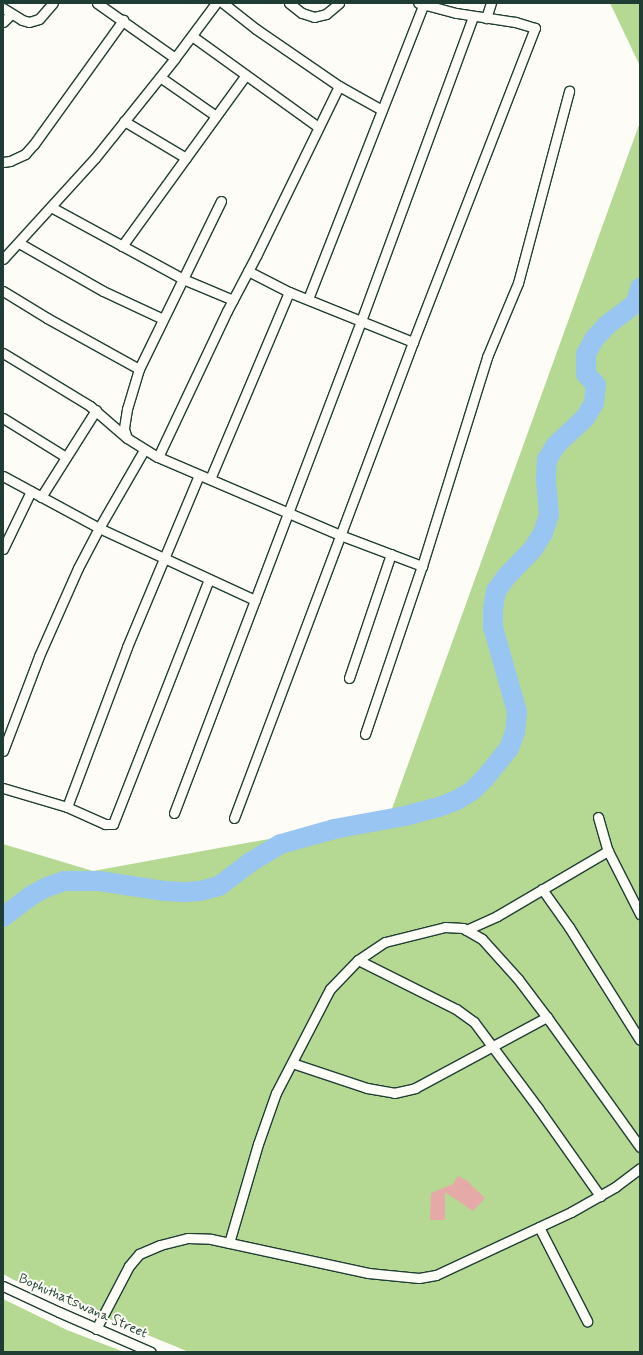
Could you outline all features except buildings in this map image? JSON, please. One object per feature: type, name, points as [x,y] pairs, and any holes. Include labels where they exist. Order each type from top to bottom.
[{"type":"street","points":[[3,8],[22,20],[34,22],[53,3]]},
{"type":"street","points":[[97,3],[175,58]]},
{"type":"street","points":[[3,260],[124,122],[175,58],[216,3]]},
{"type":"street","points":[[223,3],[256,29],[339,86],[382,110]]},
{"type":"street","points":[[289,3],[302,13],[314,17],[326,14],[338,3]]},
{"type":"street","points":[[486,18],[491,3]]},
{"type":"street","points":[[234,818],[412,342],[534,28],[514,22],[473,16],[420,4],[382,110],[308,299]]},
{"type":"street","points":[[3,22],[11,14]]},
{"type":"street","points":[[174,813],[361,321],[473,16]]},
{"type":"street","points":[[3,162],[10,161],[26,154],[123,20]]},
{"type":"street","points":[[192,36],[318,127]]},
{"type":"street","points":[[122,246],[246,75]]},
{"type":"street","points":[[160,77],[216,116]]},
{"type":"street","points":[[158,457],[233,300],[339,86]]},
{"type":"street","points":[[365,734],[422,566],[487,357],[518,284],[569,91]]},
{"type":"street","points":[[124,122],[186,158]]},
{"type":"street","points":[[126,438],[124,429],[127,410],[139,369],[221,201]]},
{"type":"street","points":[[51,207],[183,279],[233,300]]},
{"type":"street","points":[[19,243],[103,291],[163,319]]},
{"type":"street","points":[[248,271],[289,292],[412,342]]},
{"type":"street","points":[[3,290],[47,318],[139,369]]},
{"type":"street","points":[[210,479],[289,292]]},
{"type":"street","points":[[3,353],[96,410],[126,438],[144,450],[340,535],[422,566]]},
{"type":"street","points":[[41,497],[96,410]]},
{"type":"street","points":[[3,418],[66,457]]},
{"type":"street","points":[[3,751],[39,656],[78,568],[144,450]]},
{"type":"street","points":[[67,807],[127,647],[199,475]]},
{"type":"street","points":[[3,476],[99,528],[255,600]]},
{"type":"street","points":[[3,549],[31,491]]},
{"type":"street","points":[[349,678],[391,554]]},
{"type":"street","points":[[3,788],[67,807],[105,824],[113,824],[209,579]]},
{"type":"street","points":[[598,817],[608,851],[640,914]]},
{"type":"street","points":[[466,930],[497,916],[608,851]]},
{"type":"street","points":[[542,889],[570,927],[640,1040]]},
{"type":"street","points":[[229,1243],[258,1144],[276,1093],[330,989],[358,960],[386,942],[445,928],[463,928],[482,939],[518,979],[547,1016],[640,1147]]},
{"type":"street","points":[[358,960],[456,1009],[474,1022],[600,1196]]},
{"type":"street","points":[[292,1063],[367,1088],[394,1093],[415,1088],[547,1016]]},
{"type":"street","points":[[96,1329],[129,1266],[139,1254],[160,1245],[188,1238],[211,1239],[368,1273],[419,1278],[436,1275],[572,1212],[600,1196],[640,1168]]},
{"type":"street","points":[[539,1227],[587,1321]]},
{"type":"street","name":"Bophuthatswana Street","points":[[3,1286],[96,1329],[151,1352]]},
{"type":"green space","points":[[610,3],[640,3],[640,66]]},
{"type":"green space","points":[[640,122],[640,1352],[189,1352],[14,1280],[3,1274],[3,844],[93,871],[389,817]]},
{"type":"green space","points":[[3,1299],[67,1330],[124,1352],[3,1352]]},
{"type":"waterway","points":[[3,917],[32,895],[47,887],[64,881],[99,881],[165,891],[183,892],[200,891],[219,886],[249,863],[281,844],[334,829],[405,816],[439,807],[457,800],[472,791],[485,778],[509,748],[515,732],[517,712],[493,627],[493,608],[496,591],[507,576],[533,549],[543,533],[549,515],[546,478],[547,460],[556,445],[585,418],[594,403],[596,385],[586,374],[586,354],[595,338],[607,325],[636,303],[640,288]]}]
